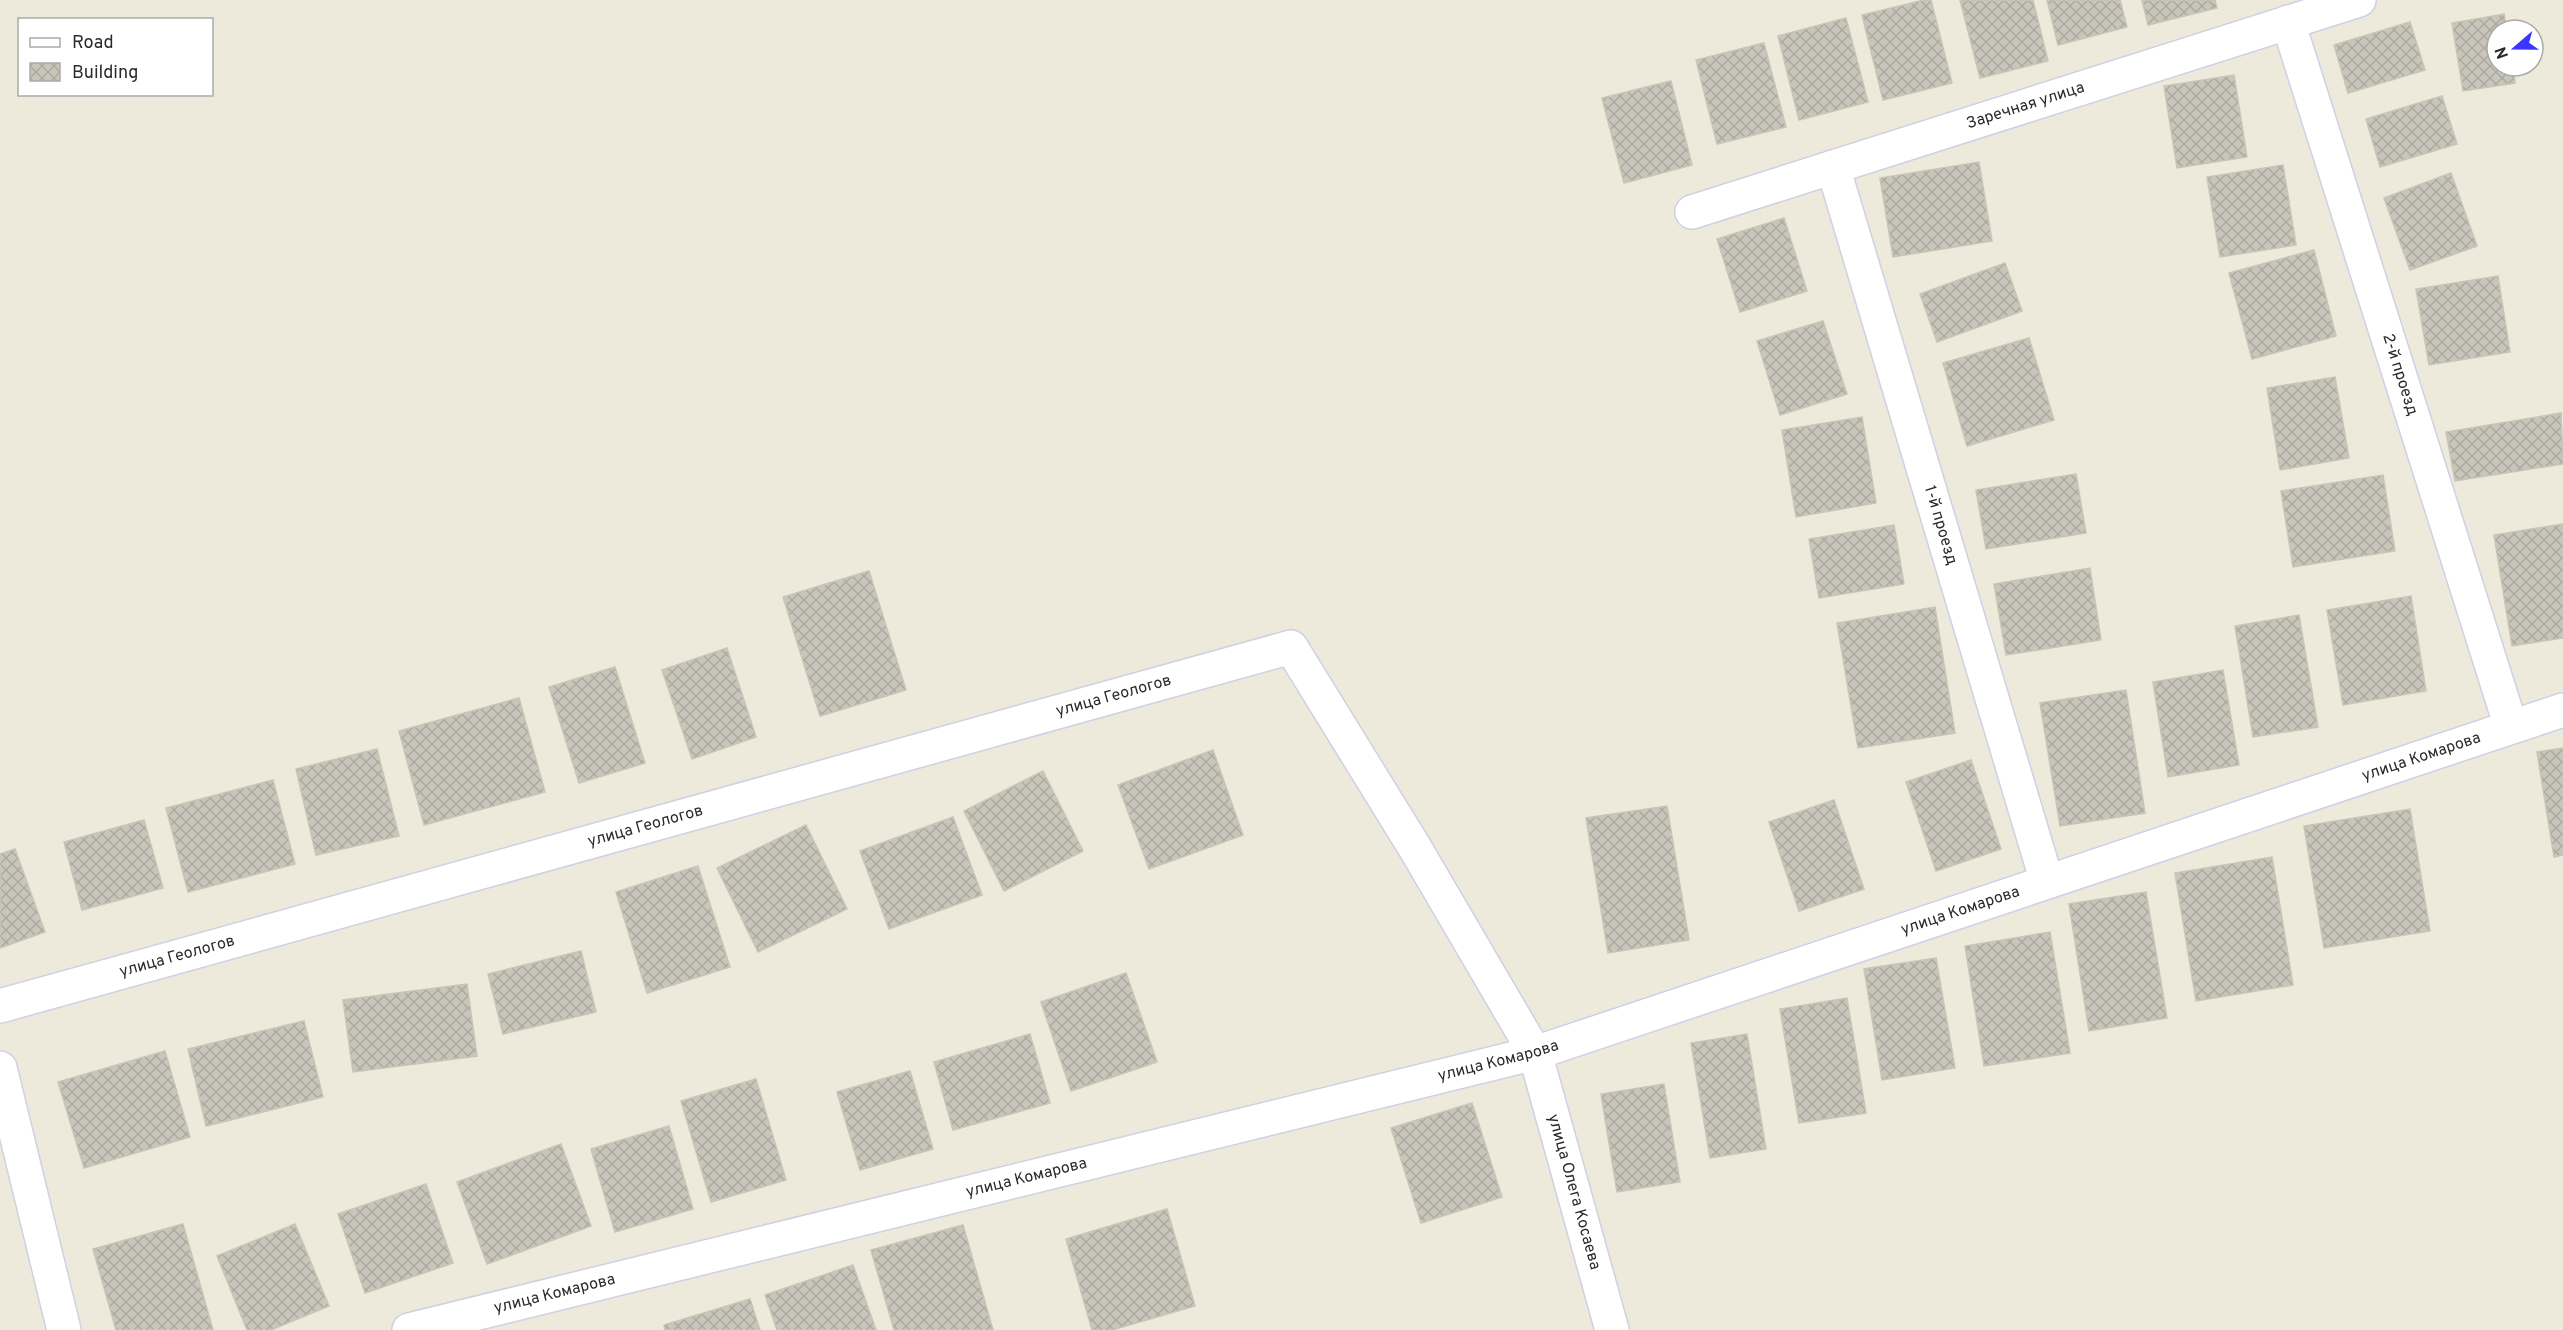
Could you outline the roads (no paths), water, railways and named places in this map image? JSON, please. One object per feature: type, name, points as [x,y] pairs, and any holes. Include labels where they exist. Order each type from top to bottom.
[{"type":"street","name":"Заречная улица","points":[[1692,212],[2359,0]]},
{"type":"street","name":"2-й проезд","points":[[2288,22],[2511,728]]},
{"type":"street","name":"1-й проезд","points":[[1833,167],[2047,882]]},
{"type":"street","name":"улица Геологов","points":[[0,1006],[1291,646]]},
{"type":"street","name":"улица Олега Косаева","points":[[1291,646],[1415,848],[1535,1053],[1612,1330]]},
{"type":"street","name":"улица Комарова","points":[[409,1330],[1535,1053],[2563,710]]},
{"type":"street","points":[[0,1068],[63,1330]]}]
